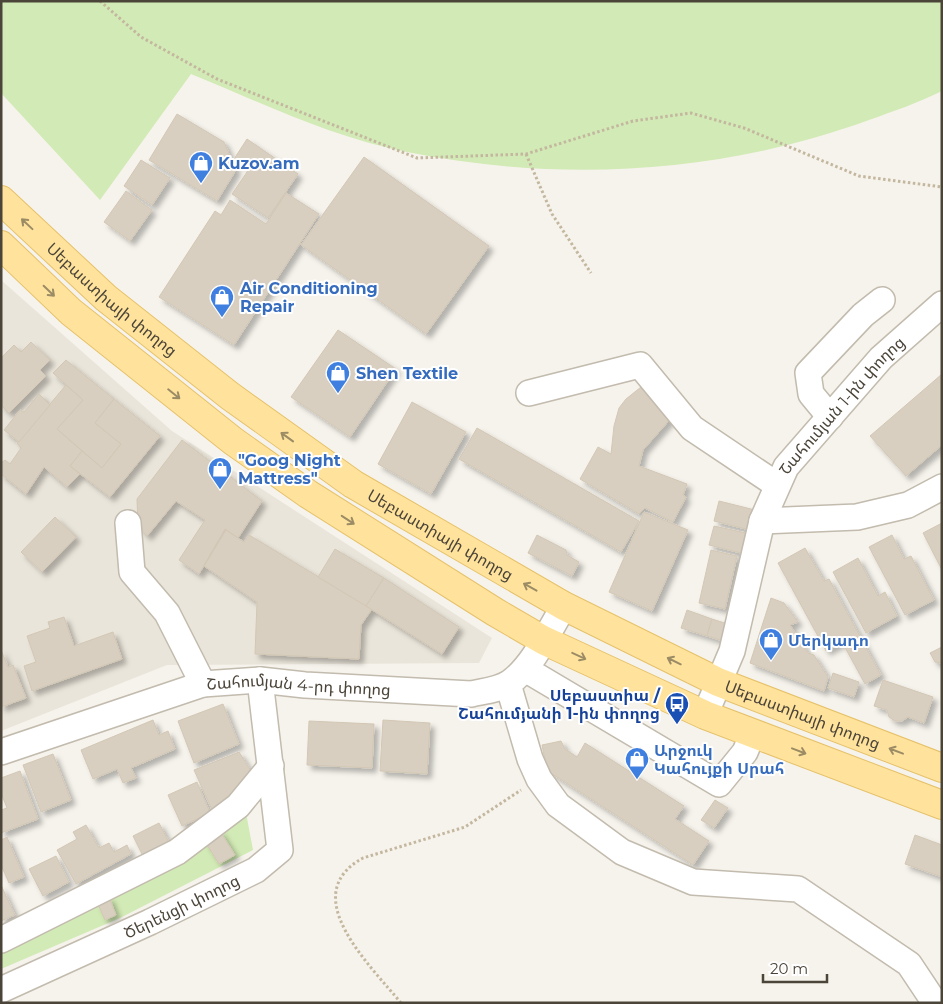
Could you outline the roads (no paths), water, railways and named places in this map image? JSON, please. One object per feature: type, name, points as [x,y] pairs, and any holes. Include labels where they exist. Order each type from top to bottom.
[{"type":"main road","name":"Սեբաստիայի փողոց","points":[[1,200],[106,298],[230,396],[353,484],[564,606],[718,682],[942,768]]},
{"type":"main road","name":"Սեբաստիայի փողոց","points":[[1,245],[72,312],[233,441],[308,494],[422,568],[543,640],[705,715],[942,805]]},
{"type":"street","points":[[830,416],[811,394],[808,372],[863,315],[882,300]]},
{"type":"street","name":"Շահումյան 1-ին փողոց","points":[[705,715],[732,652],[762,521],[786,467],[881,358],[942,304]]},
{"type":"street","points":[[529,393],[640,365],[692,428],[777,486]]},
{"type":"street","points":[[762,521],[857,517],[908,505],[942,487]]},
{"type":"street","points":[[128,524],[132,572],[167,613],[203,684]]},
{"type":"street","points":[[564,606],[543,640],[516,676],[530,759],[539,779],[558,804],[622,852],[693,882],[798,889],[909,964],[935,1003]]},
{"type":"street","points":[[516,676],[719,784],[745,752],[753,734]]},
{"type":"street","name":"Շահումյան 4-րդ փողոց","points":[[1,752],[203,684],[260,680],[305,685],[471,694],[516,676]]},
{"type":"street","name":"Ծերենցի փողոց","points":[[1,990],[150,922],[256,870],[280,850],[260,680]]},
{"type":"street","points":[[1,940],[177,852],[238,806],[271,766]]},
{"type":"place","name":"Kuzov.am","points":[[201,184]]},
{"type":"place","name":"Air Conditioning Repair","points":[[222,318]]},
{"type":"place","name":"Shen Textile","points":[[338,394]]},
{"type":"place","name":"\"Goog Night Mattress\"","points":[[220,490]]},
{"type":"place","name":"Մերկադո","points":[[771,661]]},
{"type":"place","name":"Սեբաստիա / Շահումյանի 1-ին փողոց","points":[[677,725]]},
{"type":"place","name":"Արջուկ Կահույքի Սրահ","points":[[637,780]]}]
